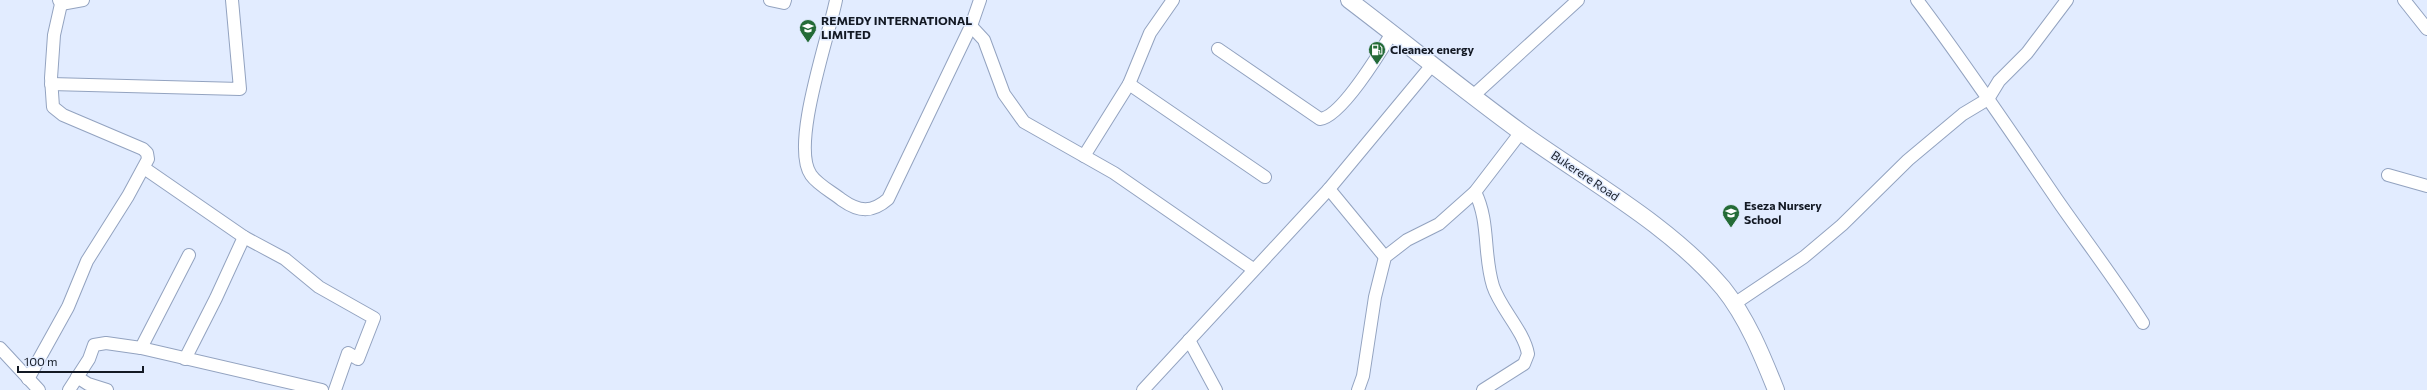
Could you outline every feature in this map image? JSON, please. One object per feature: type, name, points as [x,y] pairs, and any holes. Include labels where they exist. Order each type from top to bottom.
[{"type":"main road","name":"Bukerere Road","points":[[1349,0],[1521,132],[1622,201],[1696,260],[1723,289],[1734,304],[1751,333],[1776,390]]},
{"type":"street","points":[[28,379],[68,306],[87,261],[100,243],[148,159],[147,153],[143,149],[63,115],[52,108],[51,84],[54,35],[60,2],[83,0]]},
{"type":"street","points":[[51,84],[240,89],[232,0]]},
{"type":"street","points":[[770,0],[784,3],[785,0]]},
{"type":"street","points":[[834,1],[816,76],[807,124],[807,164],[810,175],[818,182],[852,206],[863,210],[878,207],[888,199],[971,26],[980,0]]},
{"type":"street","points":[[1084,156],[1129,84],[1150,33],[1173,0]]},
{"type":"street","points":[[1474,95],[1578,0]]},
{"type":"street","points":[[1917,0],[1988,99],[2079,231],[2116,279],[2143,323]]},
{"type":"street","points":[[1734,304],[1804,257],[1842,225],[1908,160],[1963,114],[1988,99],[1999,81],[2027,53],[2067,0]]},
{"type":"street","points":[[2404,0],[2427,29]]},
{"type":"street","points":[[971,26],[984,40],[1004,94],[1024,122],[1114,173],[1253,269]]},
{"type":"street","points":[[1218,49],[1320,119],[1329,116],[1357,86],[1392,33]]},
{"type":"street","points":[[1143,390],[1253,269],[1329,189],[1432,65]]},
{"type":"street","points":[[1129,84],[1265,177]]},
{"type":"street","points":[[1358,390],[1363,376],[1375,297],[1385,257],[1407,240],[1439,224],[1475,192],[1521,132]]},
{"type":"street","points":[[144,168],[244,237],[285,259],[319,287],[374,318],[358,358],[348,353],[335,390]]},
{"type":"street","points":[[2388,175],[2427,186]]},
{"type":"street","points":[[1329,189],[1385,257]]},
{"type":"street","points":[[1475,192],[1482,205],[1485,220],[1489,265],[1493,286],[1528,354],[1524,364],[1483,390]]},
{"type":"street","points":[[185,359],[216,298],[244,237]]},
{"type":"street","points":[[141,348],[189,255]]},
{"type":"street","points":[[1189,340],[1216,390]]},
{"type":"street","points":[[69,390],[94,345],[106,343],[141,348],[322,390]]},
{"type":"street","points":[[0,348],[39,390]]},
{"type":"street","points":[[77,377],[88,384],[107,390]]},
{"type":"place","name":"REMEDY INTERNATIONAL LIMITED","points":[[808,43]]},
{"type":"place","name":"Cleanex energy","points":[[1377,65]]},
{"type":"place","name":"Eseza Nursery School","points":[[1731,228]]}]
